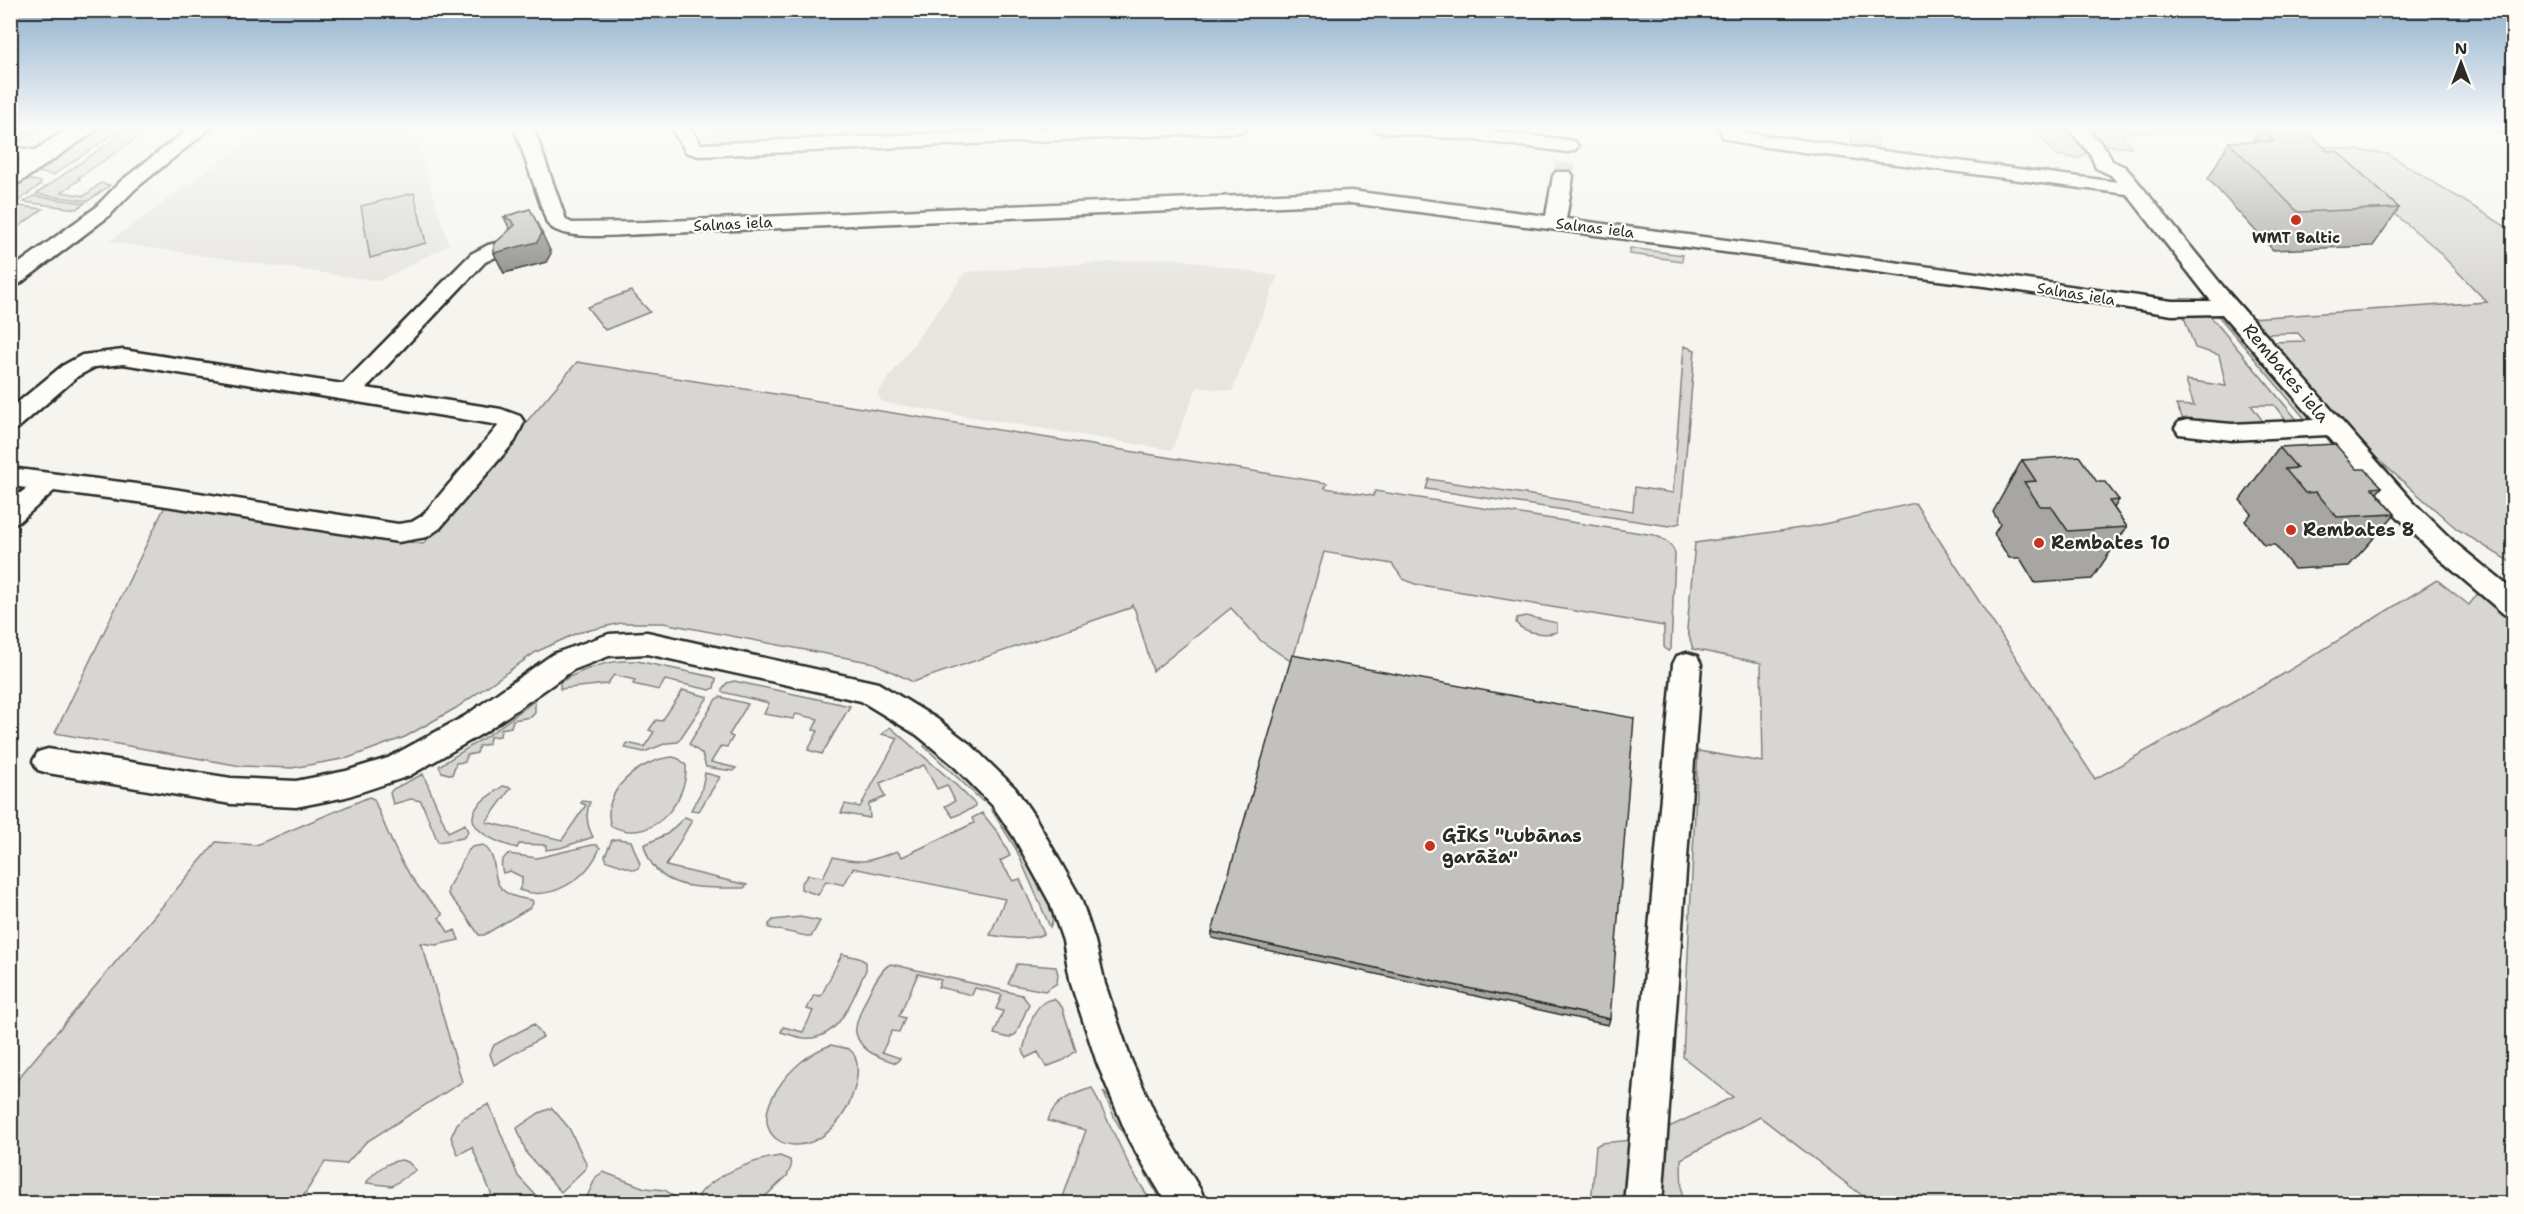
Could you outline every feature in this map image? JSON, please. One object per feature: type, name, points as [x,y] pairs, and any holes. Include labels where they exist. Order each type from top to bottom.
[{"type":"street","points":[[10,280],[102,212],[131,183]]},
{"type":"street","points":[[543,183],[557,223],[568,229]]},
{"type":"street","points":[[1555,223],[1565,183]]},
{"type":"street","points":[[2073,183],[2133,189]]},
{"type":"street","name":"Rembates iela","points":[[2128,183],[2230,308],[2332,427],[2445,549],[2514,607]]},
{"type":"street","name":"Salnas iela","points":[[543,236],[568,229],[646,228],[1351,197],[2002,282],[2172,308],[2230,308]]},
{"type":"street","points":[[347,394],[478,258],[495,249],[512,245]]},
{"type":"street","points":[[10,422],[70,371],[90,360],[106,357],[123,357],[501,417],[513,422],[506,435],[431,522],[418,530],[408,532],[398,533],[160,496],[10,477]]},
{"type":"street","points":[[2187,428],[2232,432],[2332,427]]},
{"type":"street","points":[[10,516],[48,483]]},
{"type":"street","points":[[48,761],[250,794],[296,794],[335,786],[381,773],[425,754],[475,724],[563,663],[609,645],[647,643],[868,692],[918,720],[961,754],[1004,797],[1025,828],[1065,899],[1088,984],[1114,1063],[1143,1129],[1188,1203]]},
{"type":"street","points":[[1643,1203],[1687,664]]},
{"type":"shaded area","points":[[22,183],[41,183],[11,206],[11,190]]},
{"type":"shaded area","points":[[52,183],[75,183],[62,192],[84,196],[101,183],[110,185],[88,201],[36,194]]},
{"type":"shaded area","points":[[191,183],[429,183],[449,245],[379,281],[109,242]]},
{"type":"shaded area","points":[[2357,183],[2435,183],[2513,231],[2513,564],[2457,529],[2364,447],[2272,342],[2305,341],[2298,333],[2265,334],[2251,318],[2487,302],[2432,245]]},
{"type":"shaded area","points":[[414,193],[426,243],[370,258],[361,206]]},
{"type":"shaded area","points":[[33,196],[85,203],[76,209],[24,202]]},
{"type":"shaded area","points":[[19,206],[43,209],[11,232],[11,212]]},
{"type":"shaded area","points":[[1630,248],[1683,255],[1682,261],[1630,254]]},
{"type":"shaded area","points":[[1172,258],[1278,276],[1232,391],[1197,387],[1172,450],[882,402],[877,394],[966,272]]},
{"type":"shaded area","points":[[631,291],[650,312],[605,330],[587,307]]},
{"type":"shaded area","points":[[2215,312],[2220,312],[2311,413],[2310,418],[2306,420]]},
{"type":"shaded area","points":[[2183,314],[2208,315],[2212,318],[2299,422],[2288,423],[2274,405],[2251,405],[2265,424],[2235,425],[2184,421],[2176,405],[2194,406],[2186,380],[2226,386],[2219,355],[2195,348]]},
{"type":"shaded area","points":[[1684,346],[1695,350],[1680,523],[1669,526],[1426,489],[1429,479],[1633,511],[1635,487],[1673,493]]},
{"type":"shaded area","points":[[577,362],[1327,483],[1325,488],[1373,496],[1375,491],[1654,535],[1668,542],[1675,554],[1671,649],[1668,651],[1664,647],[1664,626],[1415,584],[1403,579],[1392,564],[1324,552],[1292,662],[1261,641],[1231,608],[1153,671],[1132,605],[1130,608],[913,682],[874,663],[663,623],[621,623],[577,633],[536,652],[456,708],[405,737],[348,758],[292,768],[241,766],[55,733],[165,506],[423,544]]},
{"type":"shaded area","points":[[1915,503],[2095,779],[2275,679],[2437,580],[2469,605],[2478,593],[2513,622],[2513,1203],[1872,1203],[1760,1117],[1681,1159],[1682,1203],[1671,1202],[1665,1198],[1656,1182],[1669,1127],[1733,1097],[1683,1057],[1698,751],[1763,762],[1761,663],[1693,649],[1687,629],[1695,543],[1815,526]]},
{"type":"shaded area","points":[[1526,616],[1557,623],[1557,632],[1541,634],[1524,629],[1516,623],[1517,618]]},
{"type":"shaded area","points":[[621,661],[637,661],[713,677],[716,679],[714,688],[710,690],[665,680],[659,690],[633,684],[635,680],[614,675],[607,684],[560,689],[560,682],[575,674]]},
{"type":"shaded area","points":[[734,681],[850,706],[822,754],[808,750],[818,731],[813,730],[818,719],[796,714],[793,719],[764,714],[769,703],[722,692],[727,683]]},
{"type":"shaded area","points":[[683,690],[708,697],[678,742],[667,743],[644,752],[625,748],[627,743],[644,747],[654,732],[649,730],[656,720],[662,721]]},
{"type":"shaded area","points":[[720,697],[748,704],[729,735],[733,737],[727,747],[721,746],[711,762],[736,768],[733,771],[706,767],[702,754],[689,744],[716,699]]},
{"type":"shaded area","points":[[535,702],[535,713],[531,717],[513,720],[511,727],[501,729],[500,736],[490,737],[489,744],[479,746],[477,753],[467,755],[465,762],[456,763],[452,775],[442,772],[439,766],[490,734]]},
{"type":"shaded area","points":[[890,727],[953,782],[975,804],[975,807],[953,817],[945,806],[955,801],[947,785],[937,789],[924,765],[880,783],[885,797],[869,804],[870,818],[841,813],[845,804],[860,807],[898,738],[882,734]]},
{"type":"shaded area","points":[[928,743],[987,799],[982,801],[924,746]]},
{"type":"shaded area","points":[[673,757],[686,765],[686,776],[678,799],[663,819],[641,830],[627,831],[611,826],[609,813],[611,801],[625,779],[648,764]]},
{"type":"shaded area","points":[[705,773],[720,777],[699,811],[691,810],[701,792]]},
{"type":"shaded area","points":[[423,774],[448,832],[465,824],[468,832],[463,838],[438,842],[421,801],[411,799],[393,804],[390,793],[393,789]]},
{"type":"shaded area","points":[[503,786],[511,788],[486,822],[562,840],[586,805],[581,803],[582,801],[590,802],[587,820],[593,837],[560,848],[546,850],[546,845],[519,844],[517,848],[485,835],[474,823],[473,815],[482,801]]},
{"type":"shaded area","points":[[369,797],[374,799],[409,874],[442,913],[443,915],[439,918],[449,933],[455,930],[459,940],[436,945],[420,943],[462,1082],[366,1142],[346,1164],[325,1162],[299,1203],[11,1203],[11,1087],[216,842],[256,845]]},
{"type":"shaded area","points":[[994,807],[1030,862],[1047,895],[1053,918],[1050,927],[1016,849],[991,809]]},
{"type":"shaded area","points":[[982,813],[999,834],[1010,856],[1000,861],[1013,881],[1020,879],[1044,934],[1024,938],[990,935],[1005,899],[853,868],[844,885],[826,881],[818,895],[801,889],[801,884],[808,875],[823,877],[833,857],[865,861],[897,851],[902,857],[974,823],[972,818]]},
{"type":"shaded area","points":[[685,817],[692,820],[666,866],[747,885],[744,888],[698,887],[670,880],[659,872],[650,861],[644,845],[667,834]]},
{"type":"shaded area","points":[[612,840],[631,841],[640,864],[635,870],[607,861],[605,856]]},
{"type":"shaded area","points":[[483,845],[490,852],[499,885],[515,897],[532,900],[533,903],[531,907],[484,935],[479,935],[448,894],[448,888],[468,851],[472,847]]},
{"type":"shaded area","points":[[592,845],[600,848],[586,869],[567,885],[556,890],[531,893],[519,890],[522,877],[510,871],[503,873],[502,870],[502,862],[508,854],[537,858]]},
{"type":"shaded area","points":[[800,917],[820,921],[811,937],[769,928],[773,920]]},
{"type":"shaded area","points":[[842,954],[866,962],[866,970],[844,1015],[836,1025],[817,1037],[804,1038],[781,1032],[783,1027],[803,1032],[813,1011],[807,1009],[814,995],[821,996]]},
{"type":"shaded area","points":[[891,964],[1022,995],[1029,1004],[1016,1034],[1009,1038],[994,1034],[1003,1011],[996,1009],[1002,995],[975,988],[972,995],[938,987],[941,980],[918,974],[899,1016],[905,1018],[899,1032],[892,1031],[882,1052],[900,1058],[896,1063],[867,1050],[858,1040],[856,1033],[856,1027],[868,995],[880,974]]},
{"type":"shaded area","points":[[1017,964],[1056,967],[1057,983],[1045,991],[1008,984]]},
{"type":"shaded area","points":[[1054,999],[1062,1007],[1076,1051],[1064,1060],[1046,1067],[1038,1052],[1026,1058],[1023,1050],[1029,1026],[1036,1011],[1046,1001]]},
{"type":"shaded area","points":[[534,1024],[543,1037],[494,1065],[490,1054],[494,1045]]},
{"type":"shaded area","points":[[831,1045],[849,1049],[856,1060],[856,1083],[844,1113],[828,1132],[810,1143],[792,1145],[777,1140],[768,1128],[768,1110],[778,1088],[801,1062]]},
{"type":"shaded area","points":[[1092,1088],[1131,1169],[1152,1203],[1061,1203],[1086,1130],[1048,1121],[1050,1114],[1059,1103],[1072,1095]]},
{"type":"shaded area","points":[[1103,1091],[1116,1106],[1171,1203],[1162,1203],[1115,1119]]},
{"type":"shaded area","points":[[489,1104],[518,1176],[543,1203],[495,1203],[472,1147],[458,1155],[451,1137],[457,1124],[464,1117]]},
{"type":"shaded area","points":[[552,1108],[569,1128],[586,1163],[586,1168],[561,1192],[527,1154],[517,1128],[539,1113]]},
{"type":"shaded area","points":[[1632,1140],[1627,1203],[1591,1204],[1596,1146],[1601,1143]]},
{"type":"shaded area","points":[[780,1156],[790,1160],[791,1167],[787,1176],[758,1203],[699,1203],[699,1195],[724,1175],[748,1164]]},
{"type":"shaded area","points":[[401,1160],[408,1162],[416,1170],[392,1186],[366,1183],[381,1168]]},
{"type":"shaded area","points":[[603,1172],[645,1188],[665,1190],[682,1203],[584,1203],[596,1177]]},
{"type":"building","points":[[2269,183],[2371,183],[2399,208],[2298,212]]},
{"type":"building","points":[[530,209],[542,233],[537,242],[494,253],[494,244],[515,225],[504,217]]},
{"type":"building","points":[[2335,444],[2357,469],[2365,469],[2382,487],[2372,488],[2395,514],[2337,517],[2316,492],[2305,493],[2285,469],[2297,468],[2279,447]]},
{"type":"building","points":[[2079,456],[2097,482],[2105,482],[2119,500],[2109,501],[2127,527],[2068,531],[2051,506],[2040,506],[2024,482],[2036,481],[2022,460]]},
{"type":"building","name":"GĪKS \"Lubānas garāža\"","points":[[1292,655],[1634,718],[1610,1019],[1212,932]]},
{"type":"place","name":"WMT Baltic","points":[[2296,220]]},
{"type":"place","name":"Rembates 8","points":[[2291,530]]},
{"type":"place","name":"Rembates 10","points":[[2039,543]]},
{"type":"place","name":"GĪKS \"Lubānas garāža\"","points":[[1430,846]]}]
